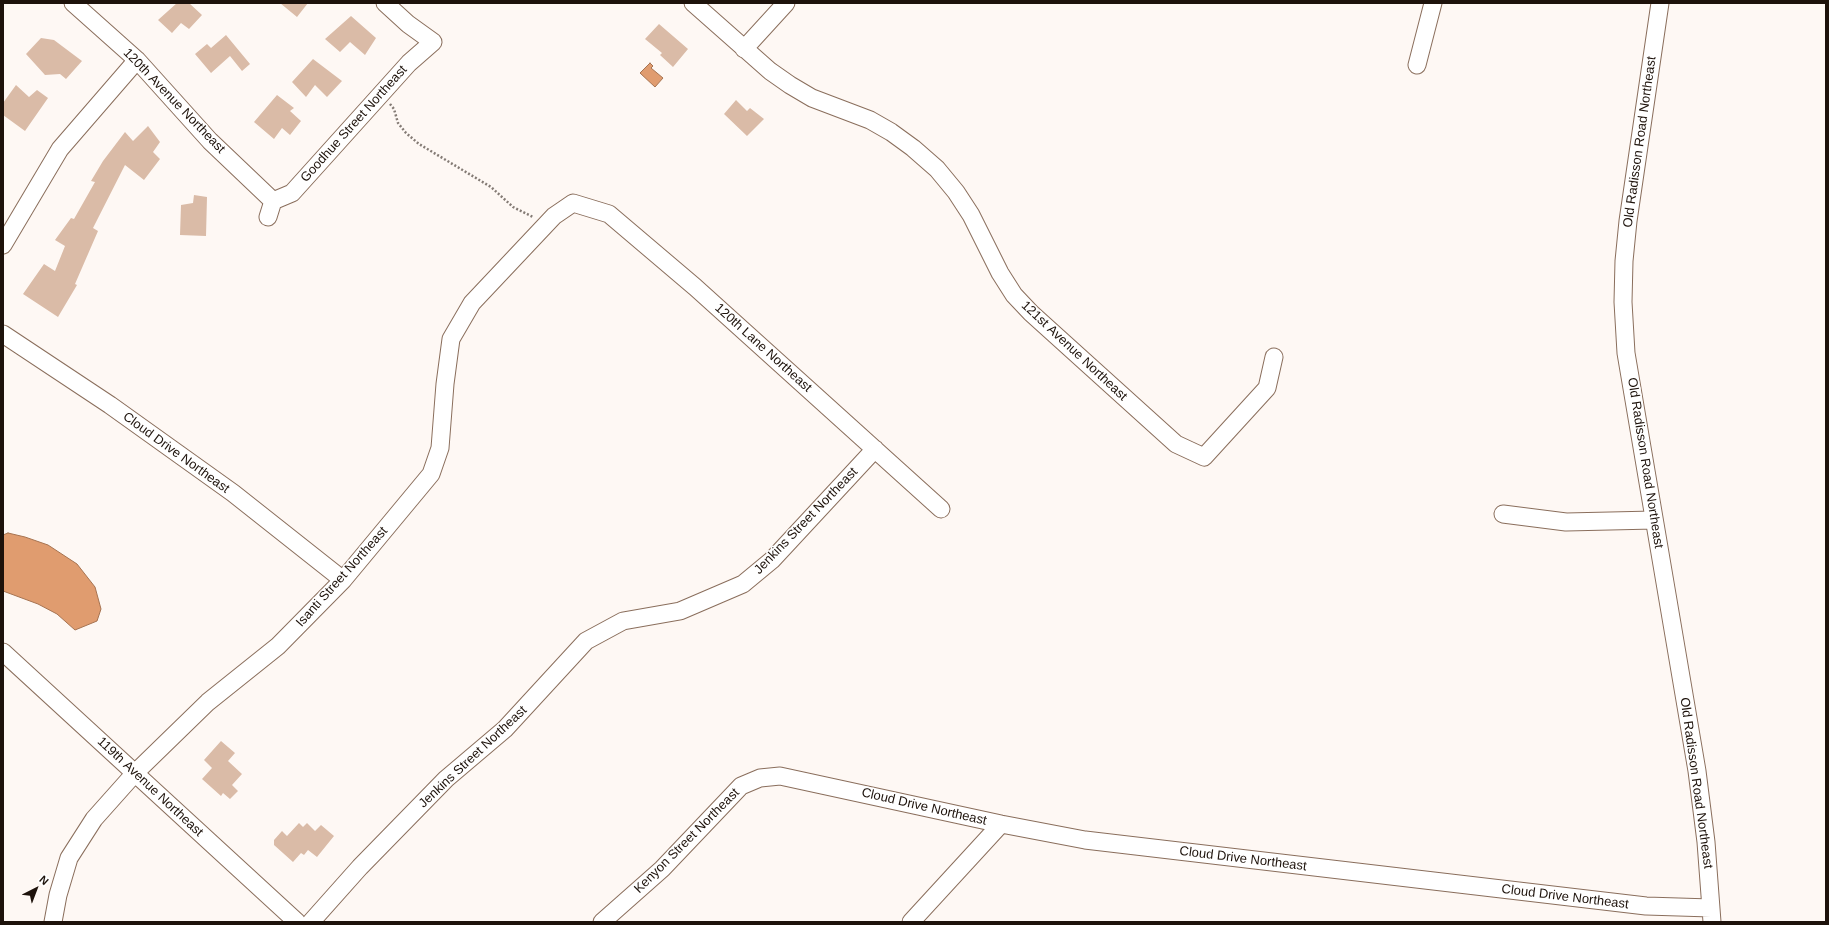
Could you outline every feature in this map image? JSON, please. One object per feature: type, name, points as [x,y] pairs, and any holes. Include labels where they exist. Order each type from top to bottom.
[{"type":"street","name":"120th Avenue Northeast","points":[[73,3],[137,60],[210,140],[272,201]]},
{"type":"street","name":"Goodhue Street Northeast","points":[[272,201],[292,193],[408,63],[433,42],[408,24],[385,3]]},
{"type":"street","name":"121st Avenue Northeast","points":[[693,3],[770,72],[812,98],[870,120],[891,132],[913,148],[936,169],[956,192],[971,215],[1000,273],[1014,295],[1031,313],[1176,444],[1204,457],[1267,388],[1274,357]]},
{"type":"street","points":[[744,50],[786,3]]},
{"type":"street","points":[[1417,65],[1433,3]]},
{"type":"street","name":"Old Radisson Road Northeast","points":[[1660,3],[1628,221],[1624,261],[1623,302],[1626,353],[1697,771],[1706,842],[1712,915]]},
{"type":"street","points":[[3,245],[60,149],[137,60]]},
{"type":"street","points":[[268,217],[272,201]]},
{"type":"street","name":"Isanti Street Northeast","points":[[53,922],[58,895],[69,858],[94,819],[135,773],[208,702],[278,646],[343,580],[431,474],[440,448],[445,384],[451,339],[472,303],[554,216],[573,203],[576,203]]},
{"type":"street","name":"120th Lane Northeast","points":[[576,203],[609,214],[695,287],[941,509]]},
{"type":"street","name":"Cloud Drive Northeast","points":[[3,334],[110,405],[226,488],[343,580]]},
{"type":"street","name":"Jenkins Street Northeast","points":[[311,922],[360,867],[446,779],[505,729],[586,641],[623,621],[680,611],[743,584],[772,560],[875,449]]},
{"type":"street","points":[[1503,514],[1566,522],[1654,520]]},
{"type":"street","name":"119th Avenue Northeast","points":[[3,652],[297,922]]},
{"type":"street","name":"Cloud Drive Northeast","points":[[780,776],[1001,824],[1085,840],[1712,915]]},
{"type":"street","name":"Kenyon Street Northeast","points":[[602,922],[662,870],[741,786],[760,778],[780,776]]},
{"type":"street","points":[[911,922],[1001,824]]},
{"type":"path","points":[[382,93],[394,109],[398,123],[406,133],[419,144],[491,187],[512,207],[530,215],[545,226]]},
{"type":"shaded area","points":[[650,63],[653,66],[651,68],[663,78],[655,87],[640,73]]},
{"type":"shaded area","points":[[8,533],[48,545],[77,564],[95,587],[101,609],[97,621],[75,630],[57,614],[38,604],[3,591],[3,535]]},
{"type":"building","points":[[177,3],[189,3],[202,15],[189,29],[181,23],[172,33],[158,20]]},
{"type":"building","points":[[280,3],[308,3],[297,17]]},
{"type":"building","points":[[351,16],[376,38],[365,55],[350,42],[340,52],[325,39]]},
{"type":"building","points":[[659,24],[688,49],[673,67],[660,55],[662,53],[645,39]]},
{"type":"building","points":[[226,35],[250,64],[242,71],[230,56],[211,73],[195,54],[207,44],[211,48]]},
{"type":"building","points":[[41,38],[54,40],[82,61],[66,79],[60,74],[45,75],[26,54]]},
{"type":"building","points":[[313,59],[342,81],[327,97],[315,85],[306,97],[292,82]]},
{"type":"building","points":[[16,85],[29,97],[37,90],[48,98],[25,131],[3,115],[3,103]]},
{"type":"building","points":[[277,95],[294,108],[290,111],[301,121],[290,135],[282,128],[274,139],[254,122]]},
{"type":"building","points":[[736,100],[747,111],[750,108],[764,119],[747,136],[724,114]]},
{"type":"building","points":[[148,126],[160,142],[153,152],[160,159],[144,180],[125,165],[93,228],[98,231],[75,284],[77,285],[58,317],[23,294],[44,264],[55,271],[65,246],[55,240],[71,218],[74,219],[95,182],[91,181],[103,161],[125,132],[133,141]]},
{"type":"building","points":[[194,195],[207,197],[206,236],[180,235],[181,205],[193,203]]},
{"type":"building","points":[[221,741],[235,753],[228,761],[242,774],[232,785],[238,791],[230,799],[223,793],[221,796],[202,779],[212,768],[204,760]]},
{"type":"building","points":[[299,823],[303,827],[307,823],[315,831],[321,825],[334,836],[317,857],[308,850],[304,855],[301,853],[293,862],[274,845],[274,840],[282,831],[287,836]]}]
